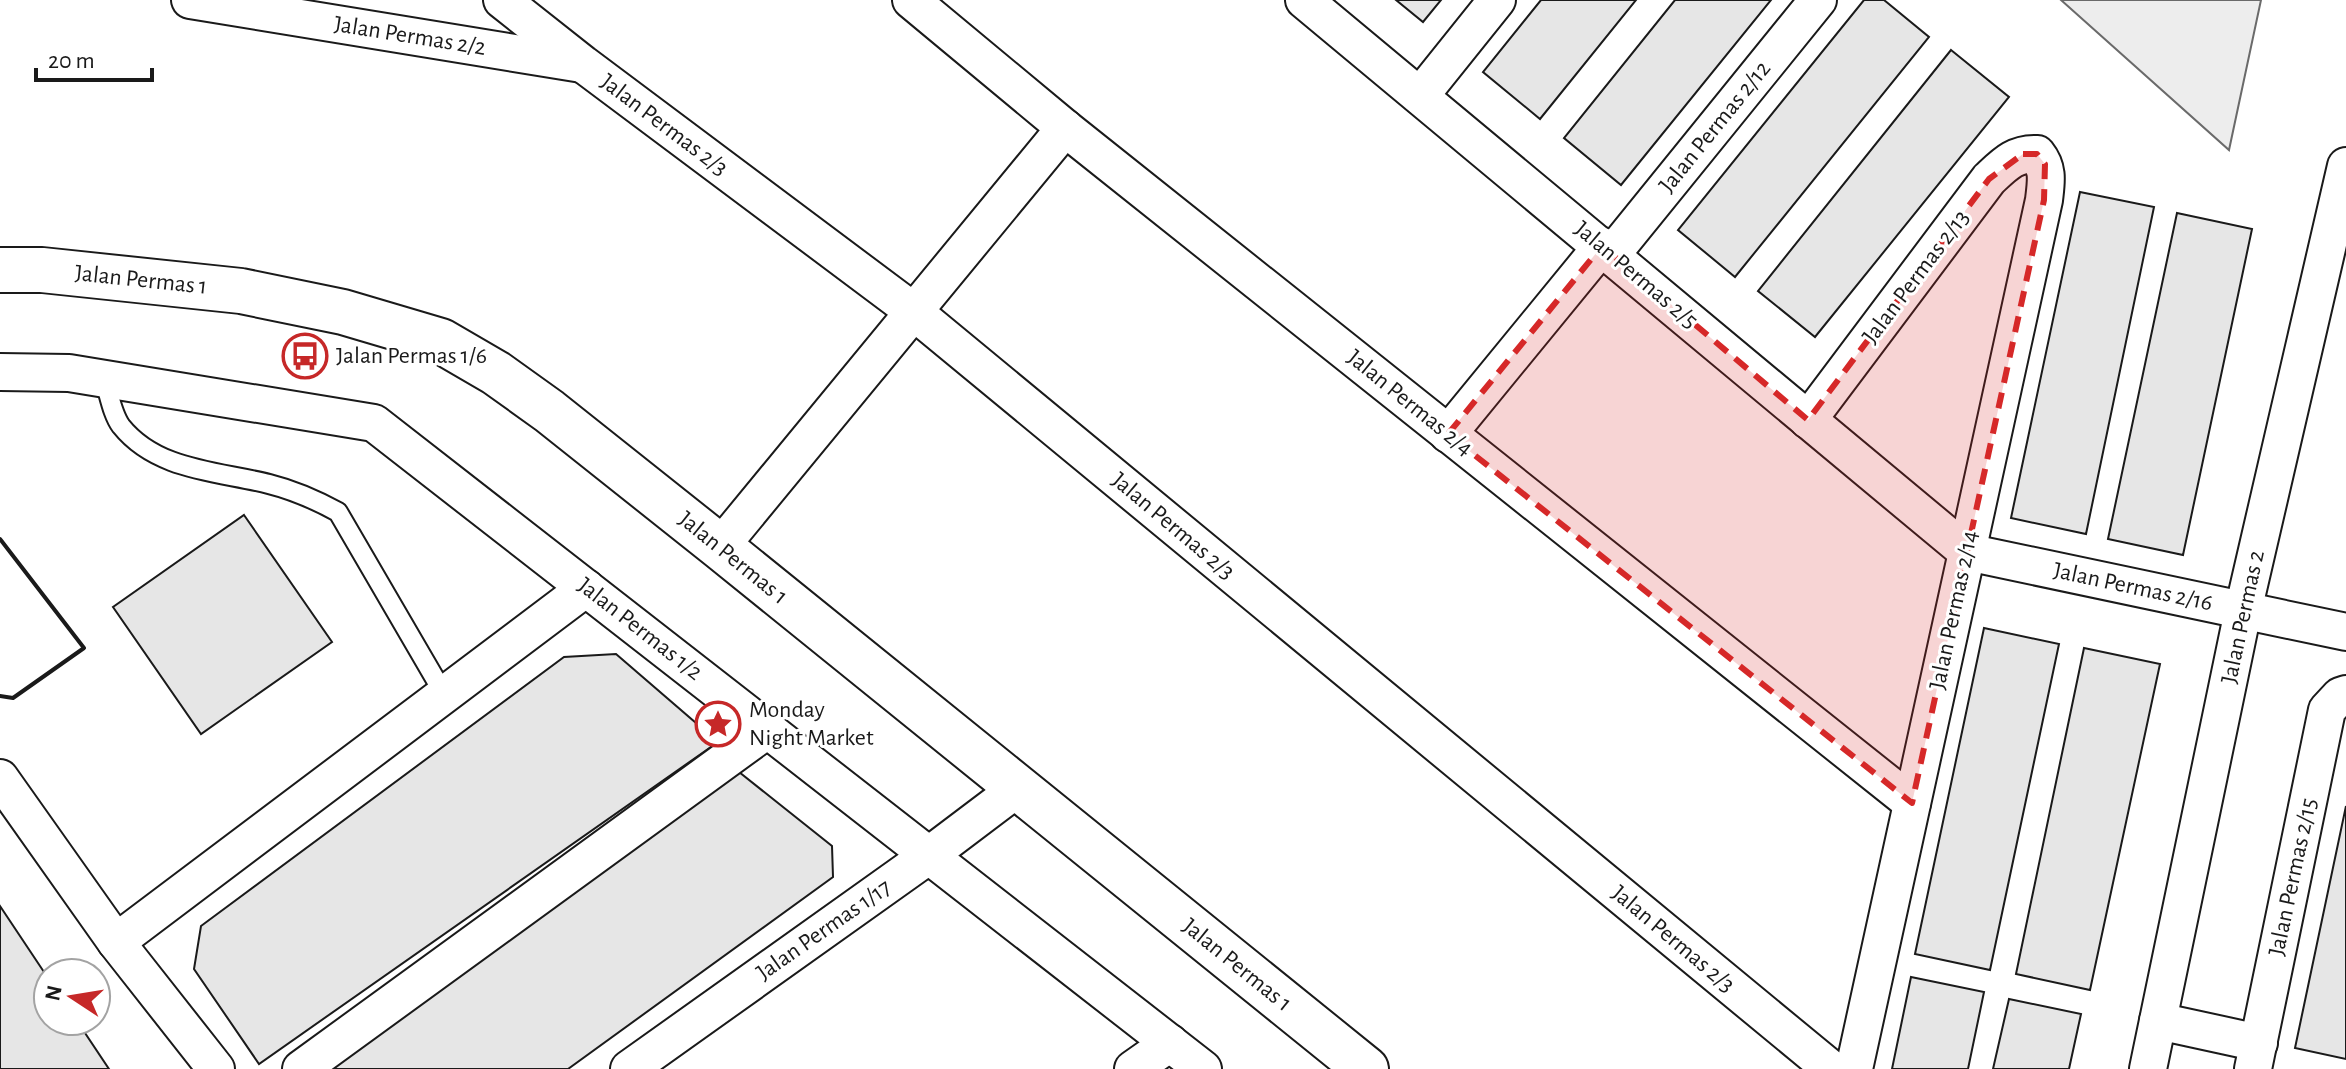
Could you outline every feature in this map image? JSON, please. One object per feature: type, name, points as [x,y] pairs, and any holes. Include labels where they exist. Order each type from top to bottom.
[{"type":"street","name":"Jalan Permas 2/2","points":[[190,0],[583,64]]},
{"type":"street","name":"Jalan Permas 2/3","points":[[502,0],[913,311],[1831,1069]]},
{"type":"street","name":"Jalan Permas 2/4","points":[[911,0],[1065,128],[1912,803]]},
{"type":"street","name":"Jalan Permas 2/5","points":[[1304,0],[1967,552]]},
{"type":"street","points":[[1420,96],[1497,0]]},
{"type":"street","name":"Jalan Permas 2/12","points":[[1448,434],[1818,0]]},
{"type":"street","points":[[720,547],[1065,128]]},
{"type":"street","name":"Jalan Permas 2/13","points":[[1808,420],[1989,179],[2009,160],[2023,154],[2037,154]]},
{"type":"street","name":"Jalan Permas 2/14","points":[[1854,1069],[2044,200],[2045,164],[2037,154]]},
{"type":"street","name":"Jalan Permas 2","points":[[2148,1069],[2243,611],[2346,166]]},
{"type":"street","name":"Jalan Permas 1","points":[[0,270],[42,270],[241,291],[343,312],[441,341],[496,373],[549,411],[720,547],[1366,1069]]},
{"type":"street","name":"Jalan Permas 1/2","points":[[0,372],[69,373],[374,423],[1203,1069]]},
{"type":"street","name":"Jalan Permas 2/16","points":[[1967,552],[2346,632]]},
{"type":"street","points":[[116,942],[586,588]]},
{"type":"street","name":"Jalan Permas 2/15","points":[[2256,1056],[2327,710],[2346,694]]},
{"type":"street","points":[[301,1069],[767,730]]},
{"type":"street","points":[[0,778],[116,942],[216,1069]]},
{"type":"street","name":"Jalan Permas 1/17","points":[[629,1069],[928,856],[1018,788]]},
{"type":"street","points":[[2158,1021],[2256,1056]]},
{"type":"street","points":[[1133,1069],[1170,1043]]},
{"type":"lane","points":[[104,379],[119,424],[144,448],[179,464],[270,484],[313,498],[338,512],[444,694]]},
{"type":"highlighted area","points":[[2023,154],[2037,154],[2045,164],[2044,200],[1912,803],[1448,434],[1602,246],[1808,420],[1989,179]]},
{"type":"shaded area","points":[[2061,0],[2261,0],[2229,150]]},
{"type":"building","points":[[1396,0],[1441,0],[1423,22]]},
{"type":"building","points":[[1541,0],[1636,0],[1540,119],[1483,72]]},
{"type":"building","points":[[1675,0],[1771,0],[1621,185],[1564,138]]},
{"type":"building","points":[[1864,0],[1884,0],[1929,37],[1735,277],[1678,230]]},
{"type":"building","points":[[1951,50],[2009,97],[1815,337],[1758,291]]},
{"type":"building","points":[[2080,192],[2154,207],[2086,534],[2011,518]]},
{"type":"building","points":[[2177,213],[2252,229],[2183,555],[2108,539]]},
{"type":"building","points":[[244,515],[332,642],[201,734],[113,607]]},
{"type":"building","points":[[1984,628],[2059,644],[1990,970],[1915,954]]},
{"type":"building","points":[[2084,648],[2160,664],[2090,990],[2016,974]]},
{"type":"building","points":[[616,654],[718,742],[259,1064],[194,969],[201,926],[564,657]]},
{"type":"building","points":[[734,768],[832,846],[833,877],[568,1069],[323,1069]]},
{"type":"building","points":[[2346,806],[2346,1059],[2295,1048]]},
{"type":"building","points":[[0,906],[34,957],[32,1037],[88,1037],[109,1069],[0,1069]]},
{"type":"building","points":[[1911,977],[1984,992],[1968,1069],[1892,1069]]},
{"type":"building","points":[[2009,999],[2081,1014],[2069,1069],[1993,1069]]},
{"type":"wall","points":[[0,539],[84,648],[13,698],[0,696]]},
{"type":"place","name":"Jalan Permas 1/6","points":[[305,356]]},
{"type":"place","name":"Monday Night Market","points":[[718,724]]}]
